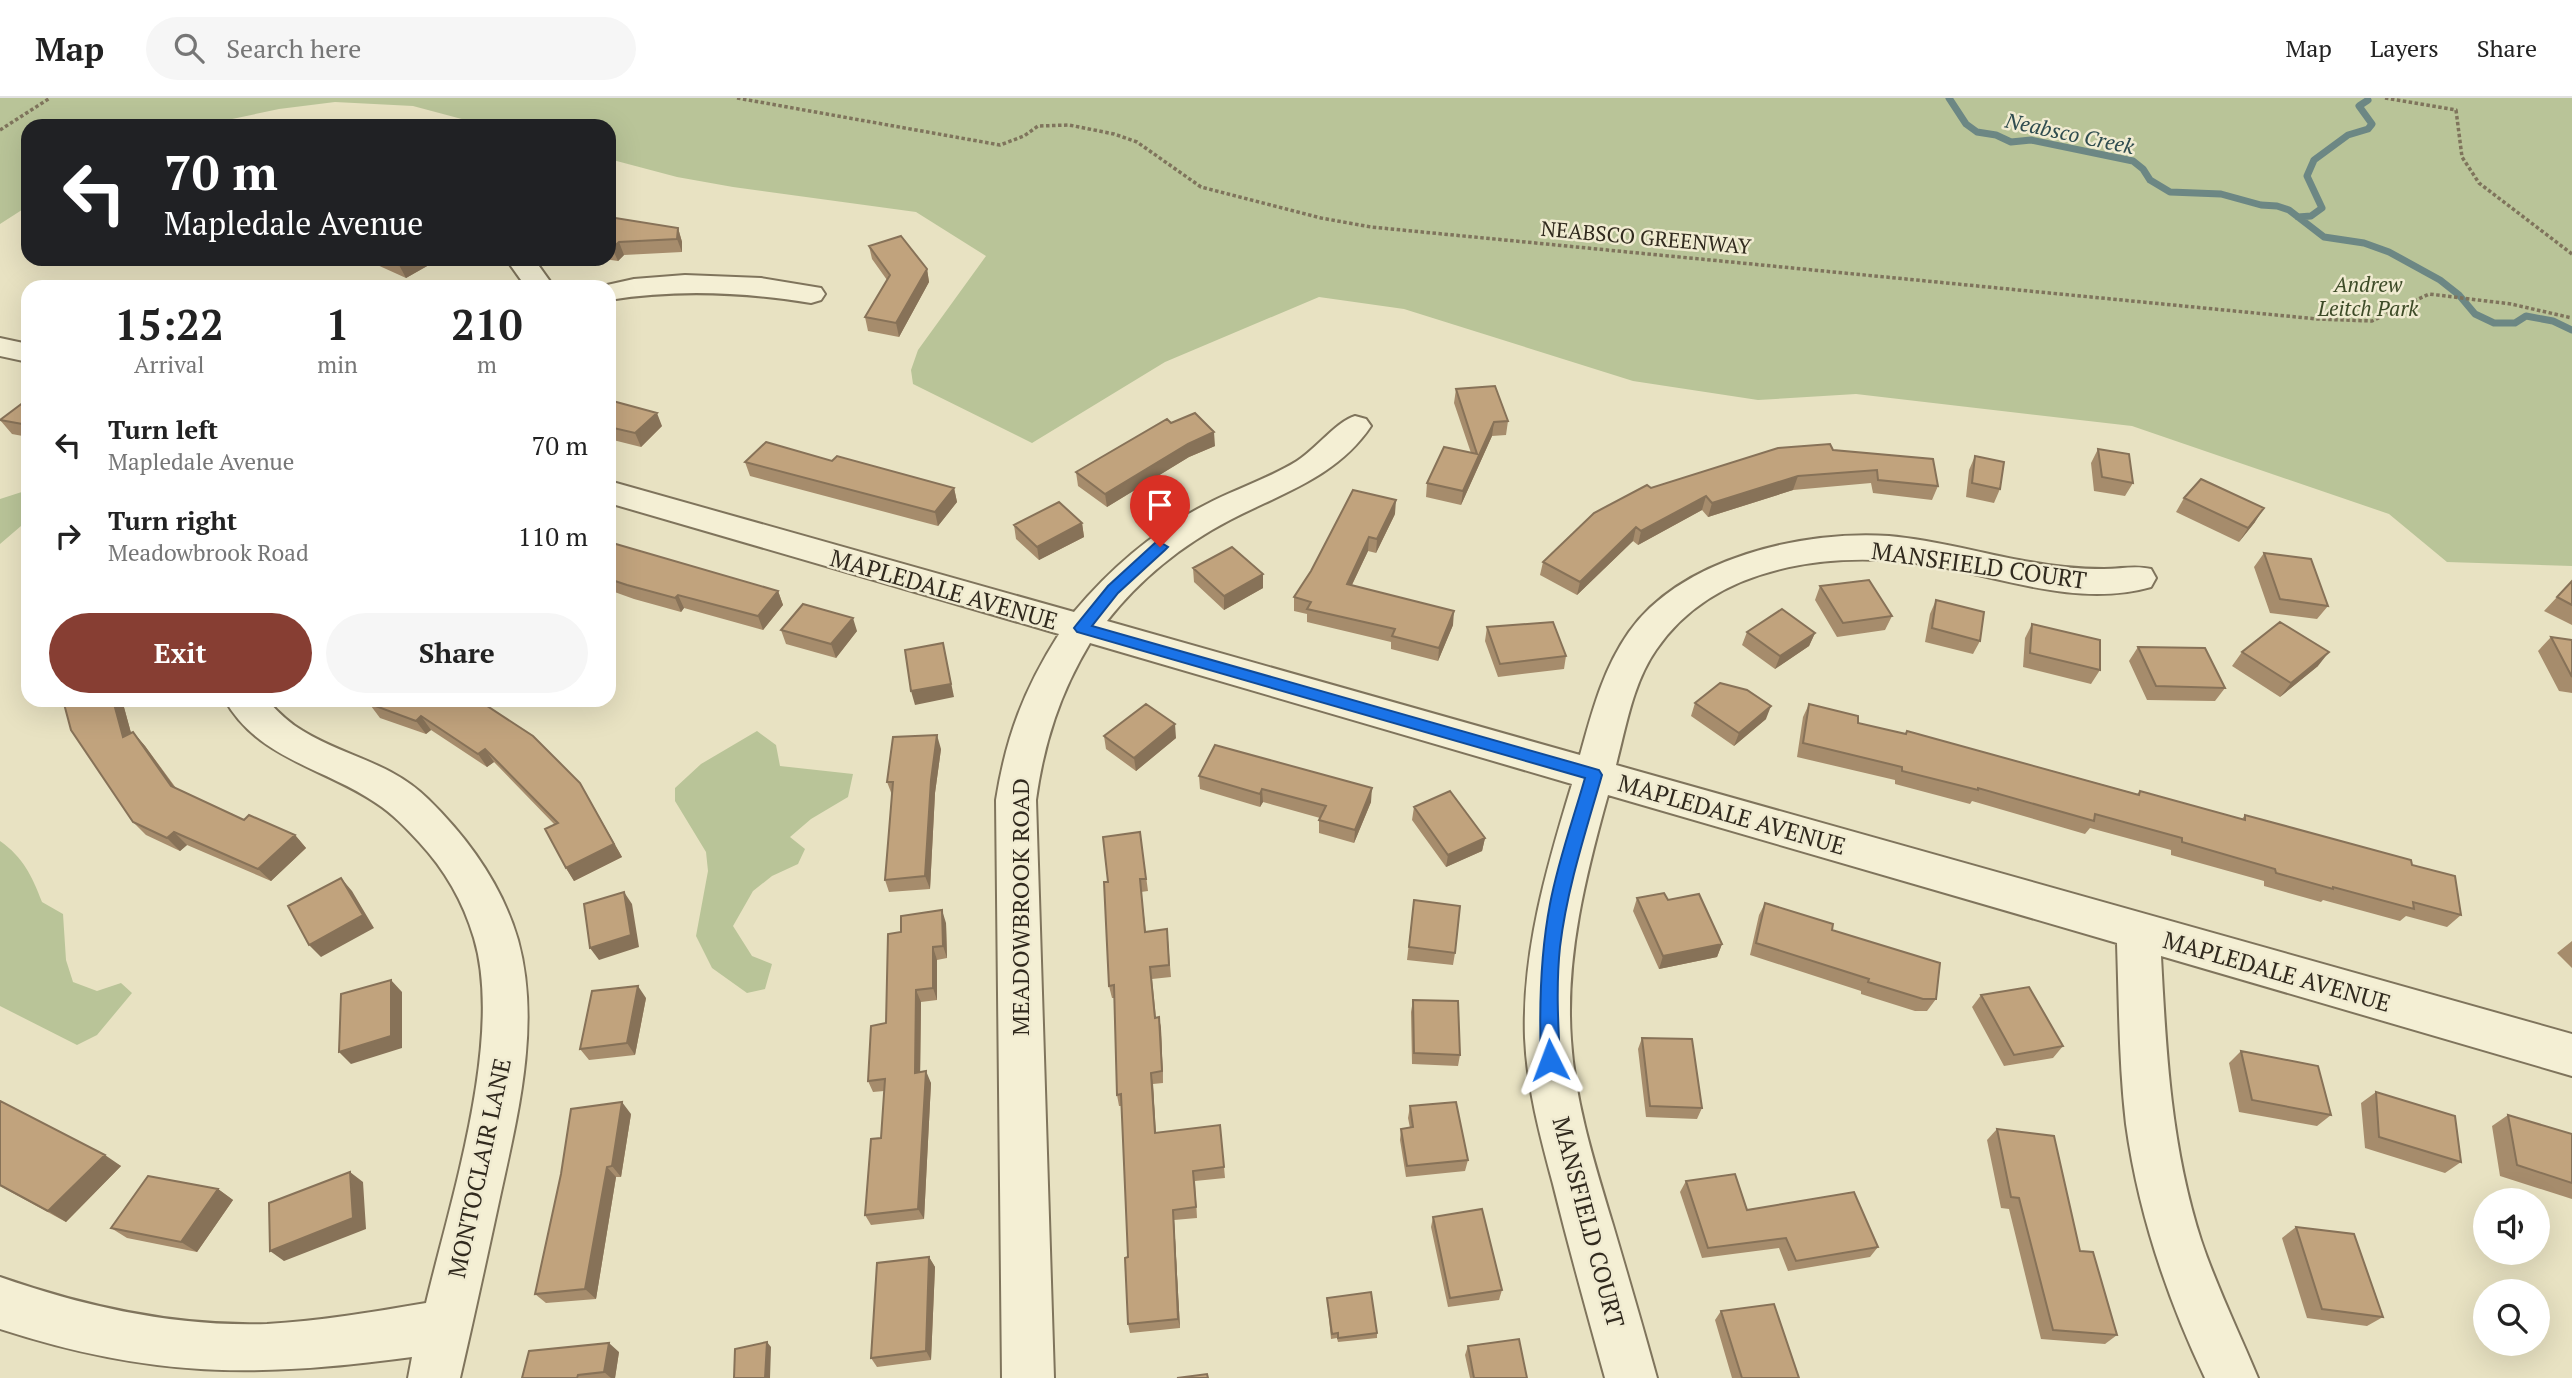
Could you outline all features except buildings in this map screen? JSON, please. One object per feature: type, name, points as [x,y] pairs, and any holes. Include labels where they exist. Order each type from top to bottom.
[{"type":"street","points":[[616,290],[721,283],[811,293]]},
{"type":"street","points":[[0,347],[21,352]]},
{"type":"street","name":"MEADOWBROOK ROAD","points":[[1028,1378],[1016,814],[1018,770],[1038,701],[1059,661],[1082,628],[1113,589],[1160,547],[1196,524],[1320,463],[1343,443],[1356,426]]},
{"type":"street","name":"MAPLEDALE AVENUE","points":[[616,494],[2572,1055]]},
{"type":"street","name":"MANSFIELD COURT","points":[[1631,1378],[1568,1152],[1553,1080],[1548,1040],[1551,947],[1559,901],[1622,680],[1637,649],[1656,624],[1708,585],[1744,568],[1804,552],[1876,547],[1922,552],[2063,581],[2116,582],[2139,578]]},
{"type":"street","name":"MONTOCLAIR LANE","points":[[251,707],[284,738],[350,769],[410,806],[444,838],[472,877],[489,913],[503,964],[506,1025],[502,1078],[433,1378]]},
{"type":"street","points":[[2138,931],[2148,1110],[2156,1160],[2175,1238],[2193,1291],[2232,1378]]},
{"type":"street","points":[[0,1303],[54,1323],[143,1342],[239,1350],[333,1344],[446,1326]]},
{"type":"path","points":[[0,130],[50,98]]},
{"type":"path","name":"NEABSCO GREENWAY","points":[[737,98],[1000,145],[1024,136],[1038,126],[1069,125],[1114,134],[1137,142],[1201,187],[1321,218],[1371,227],[1815,268],[2317,319],[2372,321],[2429,293],[2532,308],[2572,318]]},
{"type":"path","points":[[2385,98],[2456,110],[2462,157],[2479,184],[2572,254]]},
{"type":"green space","name":"Andrew Leitch Park","points":[[0,98],[2572,98],[2572,566],[2447,562],[2389,514],[2132,426],[1856,394],[1758,400],[1633,381],[1404,309],[1319,297],[1165,362],[1032,443],[913,384],[911,370],[918,350],[986,256],[916,212],[733,187],[677,177],[616,161],[616,119],[462,119],[413,106],[335,102],[279,109],[232,119],[21,119],[21,210],[0,224]]},
{"type":"green space","points":[[21,492],[21,526],[0,544],[0,499]]},
{"type":"green space","points":[[757,731],[776,745],[780,766],[853,774],[848,797],[811,819],[790,837],[805,849],[798,864],[772,876],[753,891],[733,926],[752,956],[772,964],[765,989],[747,993],[712,968],[696,936],[708,871],[706,852],[675,801],[675,788],[701,764]]},
{"type":"green space","points":[[0,841],[26,868],[42,902],[63,914],[66,960],[73,982],[97,991],[121,983],[132,993],[97,1035],[77,1045],[0,1006]]},
{"type":"waterway","name":"Neabsco Creek","points":[[1949,98],[1966,124],[1977,132],[1996,135],[2011,142],[2031,140],[2133,161],[2143,169],[2150,180],[2170,192],[2221,194],[2261,205],[2277,206],[2298,217]]},
{"type":"waterway","points":[[2298,217],[2311,216],[2322,208],[2307,176],[2314,160],[2348,135],[2368,129],[2372,124],[2359,106],[2368,100]]},
{"type":"waterway","name":"Neabsco Creek","points":[[2298,217],[2324,237],[2364,243],[2389,252],[2440,280],[2459,295],[2475,314],[2494,323],[2515,323],[2526,316],[2553,321],[2572,330]]},
{"type":"route","points":[[1160,547],[1113,589],[1082,628],[1594,775],[1559,901],[1551,947],[1548,1001],[1550,1060]]}]
